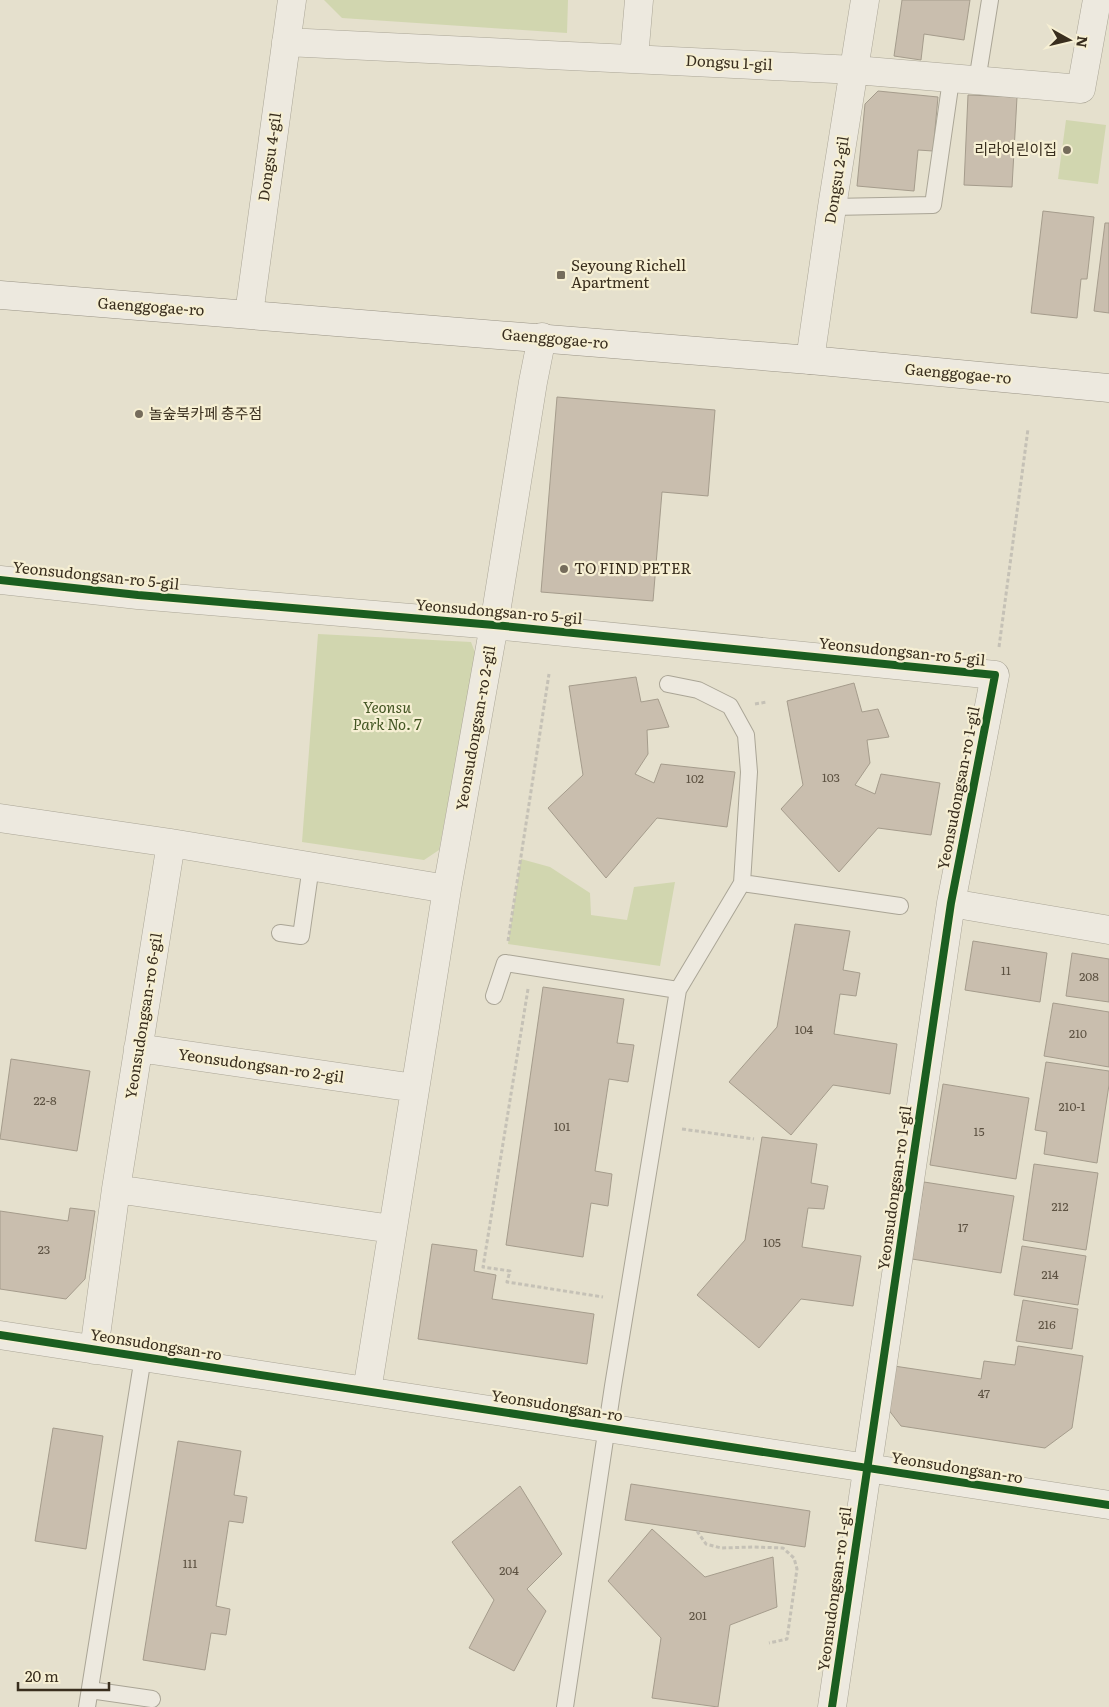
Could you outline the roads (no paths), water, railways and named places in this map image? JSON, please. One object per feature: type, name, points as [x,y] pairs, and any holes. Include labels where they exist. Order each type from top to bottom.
[{"type":"street","name":"Dongsu 4-gil","points":[[249,314],[292,0]]},
{"type":"street","points":[[634,58],[639,0]]},
{"type":"street","name":"Dongsu 2-gil","points":[[810,360],[865,0]]},
{"type":"street","name":"Dongsu 1-gil","points":[[286,42],[854,70],[1081,90],[1096,0]]},
{"type":"street","name":"Gaenggogae-ro","points":[[0,295],[542,337],[1109,388]]},
{"type":"street","name":"Yeonsudongsan-ro 2-gil","points":[[367,1391],[447,889],[542,337]]},
{"type":"street","name":"Yeonsudongsan-ro 5-gil","points":[[0,580],[138,595],[494,624],[995,675]]},
{"type":"street","name":"Yeonsudongsan-ro 1-gil","points":[[832,1707],[951,903],[995,675]]},
{"type":"street","points":[[0,818],[171,842],[447,889]]},
{"type":"street","name":"Yeonsudongsan-ro 6-gil","points":[[94,1350],[116,1189],[171,842]]},
{"type":"street","points":[[951,903],[1109,930]]},
{"type":"street","name":"Yeonsudongsan-ro 2-gil","points":[[138,1048],[414,1088]]},
{"type":"street","points":[[116,1189],[392,1230]]},
{"type":"street","name":"Yeonsudongsan-ro","points":[[0,1336],[1109,1505]]},
{"type":"lane","points":[[832,207],[933,205],[964,80],[990,0]]},
{"type":"lane","points":[[565,1707],[606,1428],[678,990],[742,883],[749,772],[746,735],[730,706],[698,690],[668,684]]},
{"type":"lane","points":[[280,933],[301,936],[311,866]]},
{"type":"lane","points":[[742,883],[900,906]]},
{"type":"lane","points":[[494,996],[505,963],[678,990]]},
{"type":"lane","points":[[87,1707],[143,1357]]},
{"type":"lane","points":[[90,1690],[152,1698]]},
{"type":"place","name":"리라어린이집","points":[[1067,150]]},
{"type":"place","name":"Seyoung Richell Apartment","points":[[561,275]]},
{"type":"place","name":"놀숲북카페 충주점","points":[[139,414]]},
{"type":"place","name":"TO FIND PETER","points":[[564,569]]},
{"type":"park label","name":"Yeonsu Park No. 7","points":[[387,716]]}]
